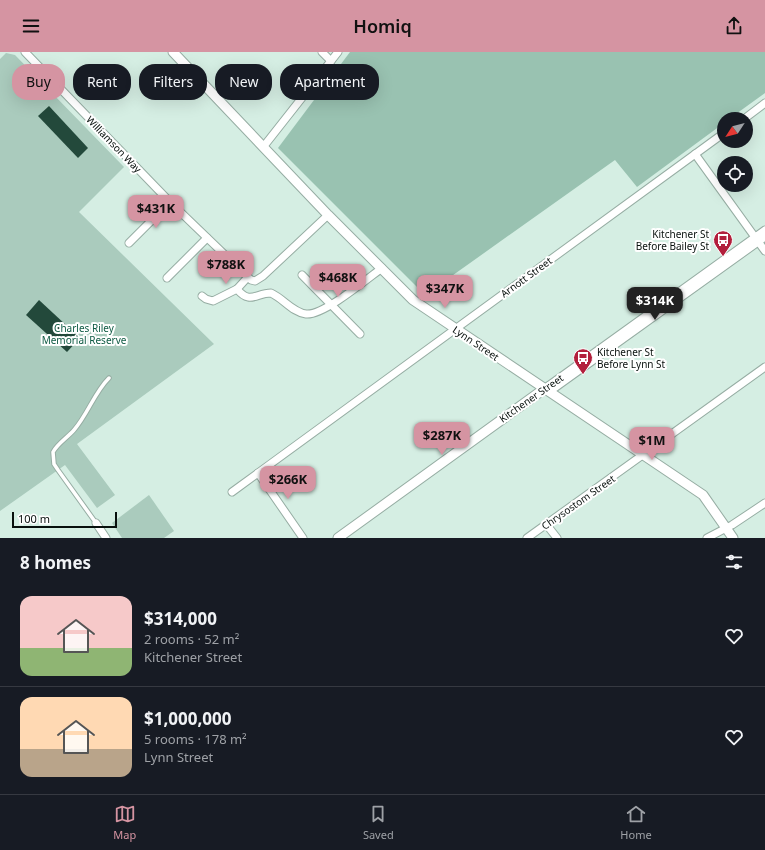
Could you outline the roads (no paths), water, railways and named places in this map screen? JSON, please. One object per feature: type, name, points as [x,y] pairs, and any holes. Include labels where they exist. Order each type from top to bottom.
[{"type":"street","name":"Williamson Way","points":[[25,52],[170,202],[247,278]]},
{"type":"street","name":"Lynn Street","points":[[173,52],[328,215],[413,300],[642,456],[703,495],[733,538]]},
{"type":"street","points":[[322,52],[331,61]]},
{"type":"street","points":[[264,146],[338,52]]},
{"type":"street","points":[[753,112],[765,103]]},
{"type":"street","name":"Arnott Street","points":[[232,492],[717,138]]},
{"type":"street","points":[[695,154],[765,251]]},
{"type":"street","points":[[129,243],[170,202]]},
{"type":"street","points":[[202,296],[213,301],[237,289],[247,278],[255,280],[263,276],[328,215]]},
{"type":"street","name":"Kitchener Street","points":[[757,240],[765,230]]},
{"type":"street","name":"Kitchener Street","points":[[338,538],[547,391],[757,240],[765,237]]},
{"type":"street","points":[[167,278],[207,238]]},
{"type":"street","points":[[237,289],[245,297],[251,298],[271,293],[292,308],[306,314],[318,312],[382,268]]},
{"type":"street","points":[[302,275],[360,334]]},
{"type":"street","name":"Chrysostom Street","points":[[527,538],[765,367]]},
{"type":"street","name":"Kitchener Street","points":[[347,538],[547,391]]},
{"type":"street","points":[[258,473],[303,538]]},
{"type":"street","points":[[707,538],[726,528],[765,503]]},
{"type":"street","points":[[96,523],[106,538]]},
{"type":"street","points":[[546,524],[557,538]]},
{"type":"lane","points":[[96,523],[54,464],[53,452],[82,420],[99,390],[108,378]]},
{"type":"place","name":"Kitchener St Before Bailey St","points":[[723,257]]},
{"type":"place","name":"Kitchener St Before Lynn St","points":[[583,375]]},
{"type":"park label","name":"Charles Riley Memorial Reserve","points":[[84,334]]}]
